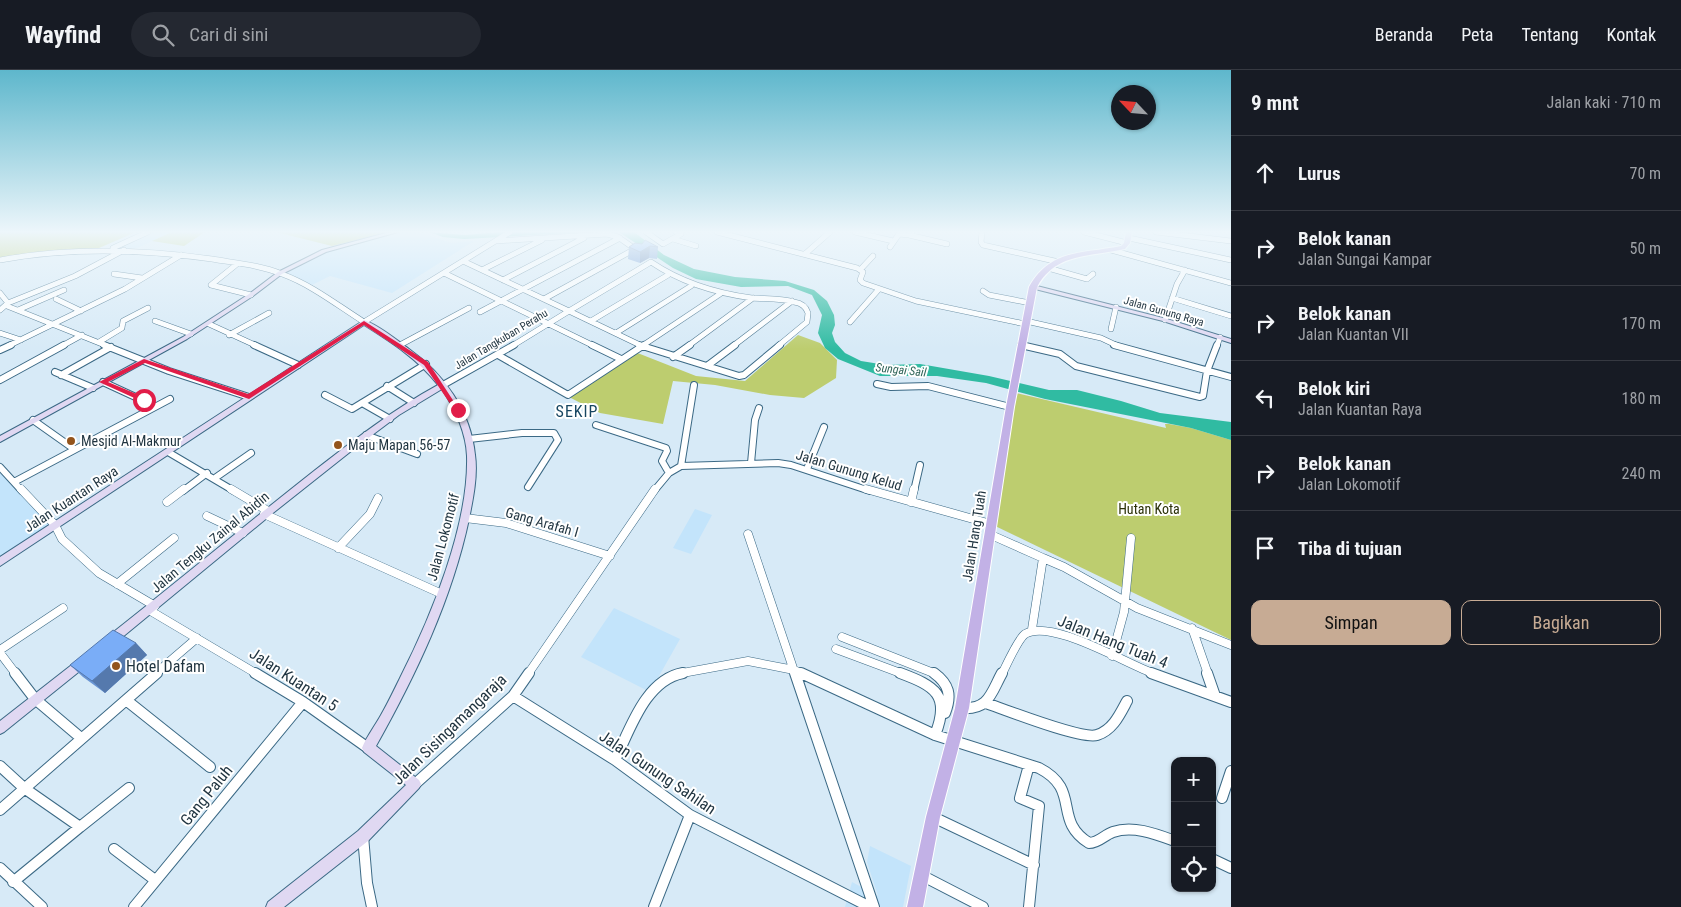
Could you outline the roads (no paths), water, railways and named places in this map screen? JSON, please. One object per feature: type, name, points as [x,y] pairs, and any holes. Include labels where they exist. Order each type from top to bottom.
[{"type":"main road","name":"Jalan Hang Tuah","points":[[915,907],[933,817],[962,708],[1025,323],[1033,287],[1045,271]]},
{"type":"street","points":[[0,310],[8,304],[84,271]]},
{"type":"street","points":[[0,350],[81,310],[153,271]]},
{"type":"street","points":[[228,271],[211,285],[251,295]]},
{"type":"street","name":"Jalan Lokomotif","points":[[271,271],[280,273],[364,322],[426,364],[443,385],[465,423],[469,439],[470,486],[465,518],[442,594],[394,706],[368,748]]},
{"type":"street","points":[[0,439],[209,324],[284,271]]},
{"type":"street","name":"Jalan Kuantan Raya","points":[[0,562],[364,322],[447,271]]},
{"type":"street","points":[[484,271],[642,346],[739,376],[744,375],[806,322],[808,316],[805,305],[792,301],[720,294],[691,286],[668,275],[591,321]]},
{"type":"street","points":[[503,280],[520,271]]},
{"type":"street","points":[[480,312],[558,271]]},
{"type":"street","points":[[544,299],[597,271]]},
{"type":"street","name":"Jalan Tangkuban Perahu","points":[[443,385],[498,355],[636,271]]},
{"type":"street","name":"Jalan Tangkuban Perahu","points":[[663,271],[668,275]]},
{"type":"street","points":[[861,271],[863,274],[860,282],[916,301],[1101,338],[1111,344],[1231,378]]},
{"type":"street","points":[[1059,271],[1088,279],[1094,274]]},
{"type":"street","points":[[1165,320],[1172,298],[1185,271]]},
{"type":"street","points":[[1189,271],[1231,283]]},
{"type":"street","points":[[444,273],[621,359]]},
{"type":"street","points":[[114,274],[142,278]]},
{"type":"street","points":[[616,333],[691,286]]},
{"type":"street","name":"Jalan Gunung Raya","points":[[1033,287],[1165,320],[1231,341]]},
{"type":"street","points":[[850,322],[878,289]]},
{"type":"street","points":[[18,310],[64,290]]},
{"type":"street","points":[[983,291],[989,295],[1030,303]]},
{"type":"street","points":[[0,293],[8,304],[18,310],[144,361],[249,397]]},
{"type":"street","points":[[498,355],[568,395],[720,294]]},
{"type":"street","points":[[673,357],[753,298]]},
{"type":"street","points":[[1172,298],[1231,316]]},
{"type":"street","points":[[56,299],[81,310]]},
{"type":"street","points":[[707,366],[792,301]]},
{"type":"street","points":[[1110,329],[1116,307]]},
{"type":"street","points":[[99,342],[122,328],[124,321],[148,308]]},
{"type":"street","points":[[400,345],[470,308]]},
{"type":"street","points":[[230,335],[269,313]]},
{"type":"street","points":[[155,322],[192,334]]},
{"type":"street","points":[[209,324],[298,365]]},
{"type":"street","points":[[0,334],[21,340]]},
{"type":"street","points":[[0,380],[82,335]]},
{"type":"street","points":[[1021,345],[1060,354],[1076,366],[1200,398],[1203,396],[1207,371],[1220,337]]},
{"type":"street","points":[[61,375],[111,348]]},
{"type":"street","points":[[325,395],[352,409],[426,364]]},
{"type":"street","points":[[54,372],[68,376],[93,388]]},
{"type":"street","points":[[103,382],[156,406]]},
{"type":"street","points":[[876,384],[891,387],[928,386],[1011,402]]},
{"type":"street","name":"Jalan Tengku Zainal Abidin","points":[[104,646],[266,513],[366,435],[443,385]]},
{"type":"street","points":[[387,386],[414,403]]},
{"type":"street","points":[[681,466],[694,386]]},
{"type":"street","points":[[14,482],[170,399]]},
{"type":"street","points":[[362,403],[390,419]]},
{"type":"street","points":[[751,463],[755,420],[759,408]]},
{"type":"street","points":[[33,420],[74,450]]},
{"type":"street","points":[[596,425],[666,448],[667,451],[662,461],[669,473]]},
{"type":"street","points":[[807,469],[824,428]]},
{"type":"street","points":[[469,439],[554,433],[558,440],[528,487]]},
{"type":"street","points":[[366,435],[417,454]]},
{"type":"street","points":[[168,452],[207,473],[266,513],[338,548],[442,594]]},
{"type":"street","points":[[215,478],[251,453]]},
{"type":"street","name":"Jalan Gunung Kelud","points":[[669,473],[681,466],[751,463],[778,463],[807,469],[990,529],[1043,558],[1060,564],[1105,592],[1127,603],[1231,645]]},
{"type":"street","points":[[911,502],[920,465]]},
{"type":"street","name":"Jalan Kuantan 5","points":[[0,467],[55,525],[62,539],[99,573],[197,638],[303,702],[415,784]]},
{"type":"street","points":[[167,502],[207,473]]},
{"type":"street","name":"Jalan Sisingamangaraja","points":[[273,907],[363,836],[415,784],[512,696],[653,492],[669,473]]},
{"type":"street","points":[[338,548],[370,514],[378,498]]},
{"type":"street","points":[[207,516],[243,533]]},
{"type":"street","name":"Gang Arafah I","points":[[465,518],[506,523],[610,556]]},
{"type":"street","points":[[748,534],[874,907]]},
{"type":"street","points":[[117,584],[174,538]]},
{"type":"street","points":[[1112,656],[1122,631],[1127,603],[1131,538]]},
{"type":"street","points":[[962,708],[974,709],[986,703],[1023,635],[1032,630],[1043,558]]},
{"type":"street","points":[[63,608],[0,651],[35,699],[81,738]]},
{"type":"street","points":[[1192,628],[1215,696]]},
{"type":"street","name":"Jalan Hang Tuah 4","points":[[1032,630],[1047,630],[1072,638],[1140,669],[1231,702]]},
{"type":"street","points":[[842,637],[929,670],[940,677],[951,696],[935,735]]},
{"type":"street","points":[[0,810],[197,638]]},
{"type":"street","points":[[836,649],[926,683],[938,692],[943,705],[941,720]]},
{"type":"street","points":[[0,728],[88,658]]},
{"type":"street","points":[[615,760],[647,697],[660,684],[678,674],[748,661],[794,670],[935,735],[1046,771],[1059,781],[1063,788],[1071,827],[1081,838],[1090,843],[1096,843],[1106,833],[1129,829],[1171,840]]},
{"type":"street","name":"Jalan Gunung Sahilan","points":[[512,696],[615,760],[690,815],[870,907]]},
{"type":"street","points":[[126,700],[210,768]]},
{"type":"street","points":[[986,703],[1088,737],[1102,735],[1117,721],[1127,701]]},
{"type":"street","name":"Gang Paluh","points":[[134,907],[303,702]]},
{"type":"street","points":[[1029,765],[1020,798],[1039,806],[1029,907]]},
{"type":"street","points":[[0,766],[24,788],[80,827]]},
{"type":"street","points":[[1222,798],[1231,771]]},
{"type":"street","points":[[12,882],[129,788]]},
{"type":"street","points":[[654,907],[690,815]]},
{"type":"street","points":[[933,817],[1034,865]]},
{"type":"street","points":[[363,836],[367,884],[372,907]]},
{"type":"street","points":[[114,849],[156,880]]},
{"type":"street","points":[[1216,860],[1231,868]]},
{"type":"street","points":[[0,868],[12,882],[42,907]]},
{"type":"street","points":[[921,875],[983,907]]},
{"type":"water","name":"Sungai Sail","points":[[679,271],[705,271],[735,277],[785,281],[814,290],[827,301],[834,315],[835,325],[832,333],[835,342],[845,353],[861,361],[886,365],[920,364],[989,376],[1049,390],[1077,390],[1160,413],[1231,422],[1231,440],[1191,428],[1045,399],[986,383],[937,376],[880,376],[838,359],[825,348],[818,333],[822,315],[812,295],[788,286],[741,287],[696,279]]},
{"type":"place","name":"Mesjid Al-Makmur","points":[[71,441]]},
{"type":"place","name":"Maju Mapan 56-57","points":[[338,445]]},
{"type":"place","name":"Hotel Dafam","points":[[116,666]]},
{"type":"district","name":"SEKIP","points":[[577,411]]},
{"type":"park label","name":"Hutan Kota","points":[[1149,509]]}]
